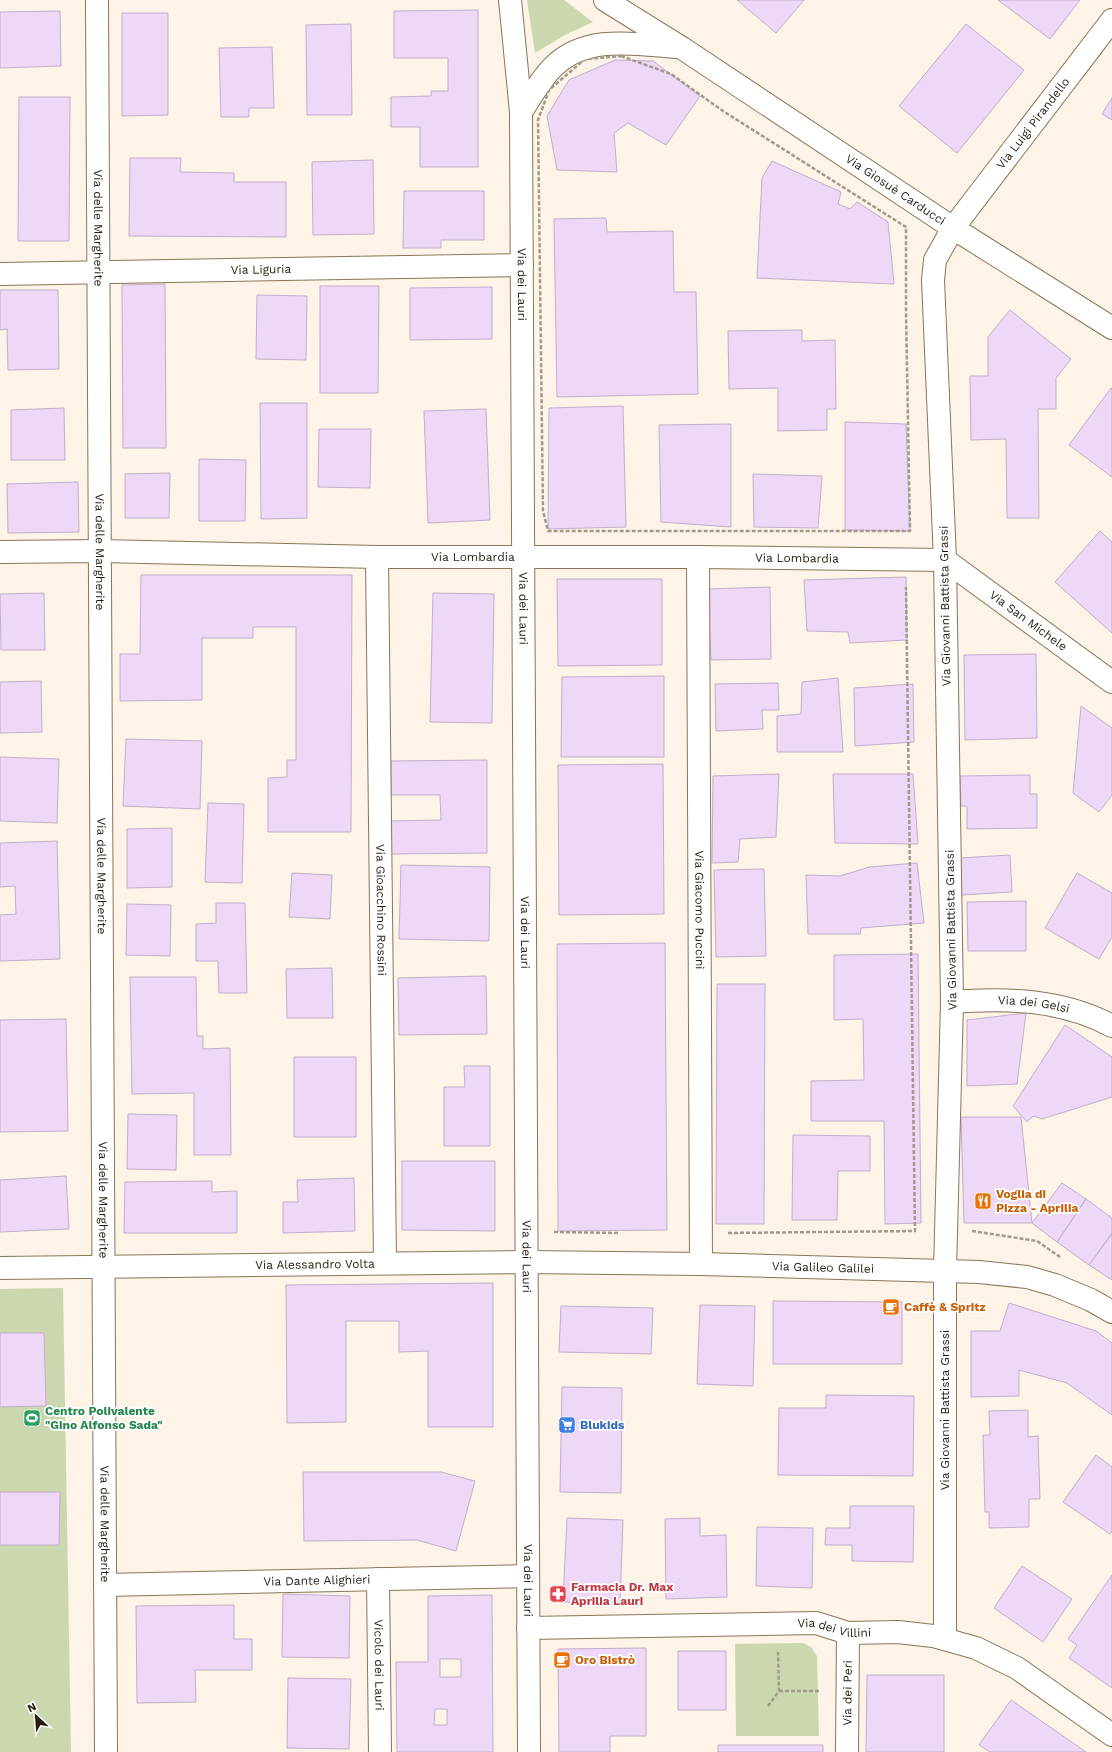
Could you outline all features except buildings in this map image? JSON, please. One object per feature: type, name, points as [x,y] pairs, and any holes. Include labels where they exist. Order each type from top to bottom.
[{"type":"street","name":"Via delle Margherite","points":[[97,0],[100,273],[106,1752]]},
{"type":"street","name":"Via dei Lauri","points":[[510,0],[521,112],[529,1752]]},
{"type":"street","name":"Via Giosuè Carducci","points":[[605,0],[682,48],[953,228],[1112,328]]},
{"type":"street","name":"Via Luigi Pirandello","points":[[953,228],[1112,20]]},
{"type":"street","points":[[521,112],[553,67],[566,57],[583,48],[622,42],[682,48]]},
{"type":"street","name":"Via Giovanni Battista Grassi","points":[[945,1638],[945,1271],[952,1002],[945,560],[933,280],[935,260],[953,228]]},
{"type":"street","name":"Via Liguria","points":[[0,274],[522,265]]},
{"type":"street","name":"Via Lombardia","points":[[0,552],[100,552],[377,557],[698,557],[945,560]]},
{"type":"street","name":"Via Gioacchino Rossini","points":[[377,557],[384,1263]]},
{"type":"street","name":"Via Giacomo Puccini","points":[[698,557],[701,1264]]},
{"type":"street","name":"Via San Michele","points":[[945,560],[1112,682]]},
{"type":"street","name":"Via dei Gelsi","points":[[952,1002],[1009,1000],[1038,1003],[1084,1013],[1112,1026]]},
{"type":"street","name":"Via Alessandro Volta","points":[[0,1268],[526,1262]]},
{"type":"street","name":"Via Galileo Galilei","points":[[526,1262],[701,1264],[945,1271],[1012,1275],[1040,1280],[1068,1290],[1112,1312]]},
{"type":"street","name":"Via Dante Alighieri","points":[[105,1585],[528,1576]]},
{"type":"street","name":"Vicolo dei Lauri","points":[[378,1579],[380,1752]]},
{"type":"street","name":"Via dei Villini","points":[[528,1628],[816,1623],[848,1633],[898,1632],[945,1638],[976,1648],[1003,1660],[1029,1676],[1112,1734]]},
{"type":"street","name":"Via dei Peri","points":[[847,1752],[848,1633]]},
{"type":"path","points":[[585,59],[621,56],[671,74],[723,111],[906,227],[910,531]]},
{"type":"path","points":[[724,1233],[915,1231],[906,579]]},
{"type":"path","points":[[549,1232],[626,1233]]},
{"type":"path","points":[[768,1706],[779,1691],[778,1647]]},
{"type":"path","points":[[779,1691],[824,1690]]},
{"type":"green space","points":[[527,0],[564,0],[593,22],[565,35],[535,53]]},
{"type":"green space","points":[[63,1288],[71,1752],[0,1752],[0,1289]]},
{"type":"green space","points":[[803,1643],[811,1647],[817,1656],[819,1736],[736,1736],[735,1644]]},
{"type":"place","name":"Voglia di Pizza - Aprilia","points":[[983,1201]]},
{"type":"place","name":"Caffè & Spritz","points":[[891,1307]]},
{"type":"place","name":"Centro Polivalente \"Gino Alfonso Sada\"","points":[[32,1418]]},
{"type":"place","name":"Blukids","points":[[567,1425]]},
{"type":"place","name":"Farmacia Dr. Max Aprilia Lauri","points":[[558,1594]]},
{"type":"place","name":"Oro Bistrò","points":[[562,1660]]}]
